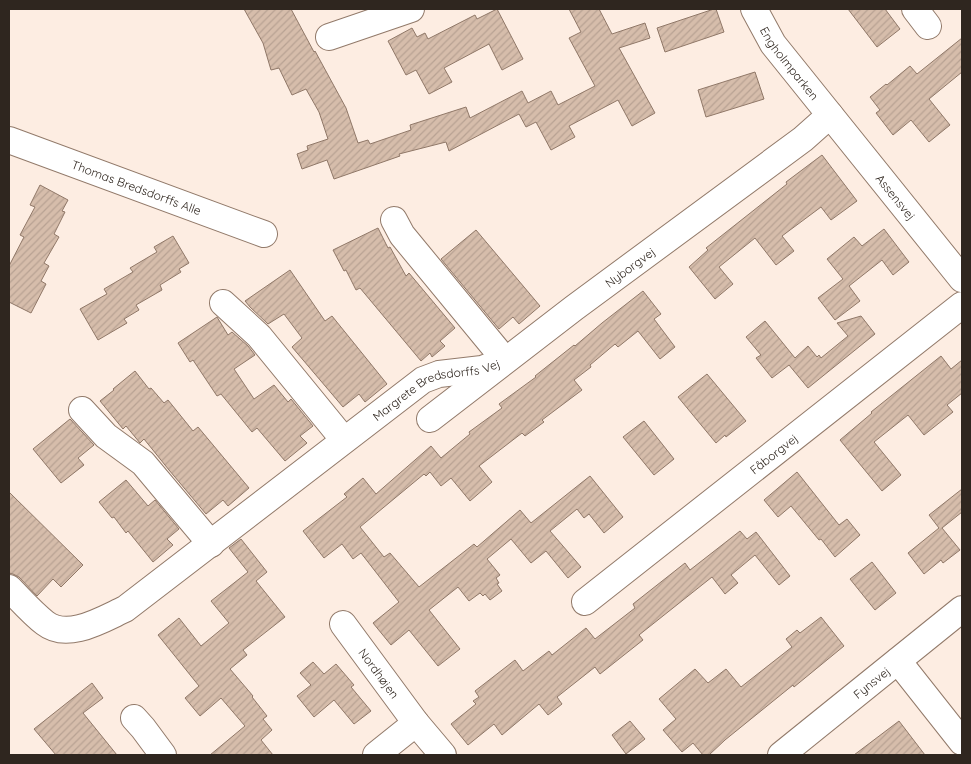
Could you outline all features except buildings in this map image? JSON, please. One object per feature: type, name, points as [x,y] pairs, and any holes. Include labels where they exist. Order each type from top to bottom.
[{"type":"street","points":[[328,37],[411,9]]},
{"type":"street","name":"Engholmparken","points":[[754,9],[773,44],[830,115]]},
{"type":"street","name":"Assensvej","points":[[830,115],[962,279]]},
{"type":"street","name":"Nyborgvej","points":[[430,419],[506,360],[803,139],[830,115]]},
{"type":"street","name":"Thomas Bredsdorffs Alle","points":[[9,140],[264,234]]},
{"type":"street","name":"Margrete Bredsdorffs Vej","points":[[9,588],[46,625],[58,629],[72,630],[85,627],[125,609],[423,380],[440,374],[482,369],[506,360],[402,235],[394,220]]},
{"type":"street","points":[[223,303],[259,336],[344,440]]},
{"type":"street","name":"Fåborgvej","points":[[585,602],[962,305]]},
{"type":"street","points":[[82,410],[106,436],[143,463],[211,544]]},
{"type":"street","name":"Fynsvej","points":[[781,755],[962,610]]},
{"type":"street","name":"Nordhøjen","points":[[342,624],[416,723],[443,755]]},
{"type":"street","points":[[898,661],[962,742]]},
{"type":"street","points":[[134,718],[163,755]]},
{"type":"street","points":[[376,755],[416,723]]}]
